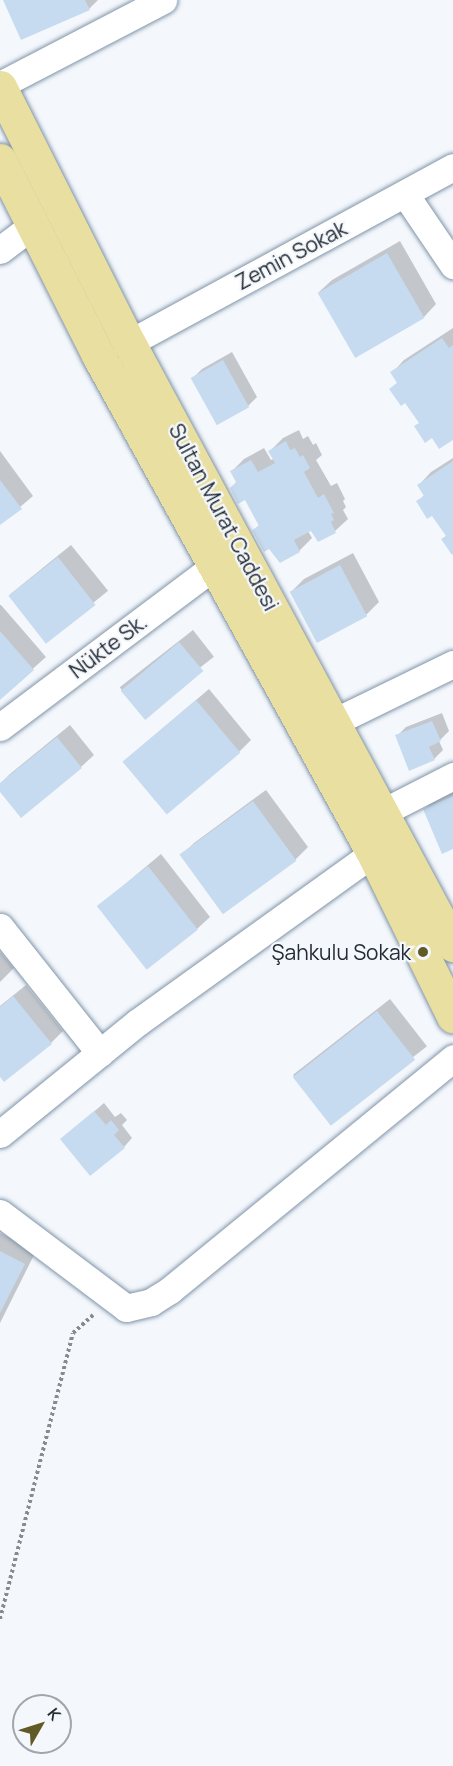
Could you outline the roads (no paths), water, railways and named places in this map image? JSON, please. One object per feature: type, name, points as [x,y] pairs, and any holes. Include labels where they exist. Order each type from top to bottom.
[{"type":"main road","name":"Sultan Murat Caddesi","points":[[0,86],[129,343],[453,943]]},
{"type":"main road","name":"Sultan Murat Caddesi","points":[[0,160],[98,355],[373,853],[453,1016]]},
{"type":"street","points":[[0,86],[163,0]]},
{"type":"street","name":"Zemin Sokak","points":[[129,343],[453,167]]},
{"type":"street","points":[[405,194],[453,264]]},
{"type":"street","points":[[0,250],[33,225]]},
{"type":"street","name":"Nükte Sk.","points":[[0,727],[216,565]]},
{"type":"street","points":[[334,722],[453,664]]},
{"type":"street","points":[[383,812],[453,776]]},
{"type":"street","points":[[0,1134],[138,1022],[373,853]]},
{"type":"street","points":[[0,927],[100,1053]]},
{"type":"street","points":[[0,1213],[126,1308],[151,1302],[170,1290],[453,1058]]},
{"type":"place","name":"Şahkulu Sokak","points":[[423,952]]}]
